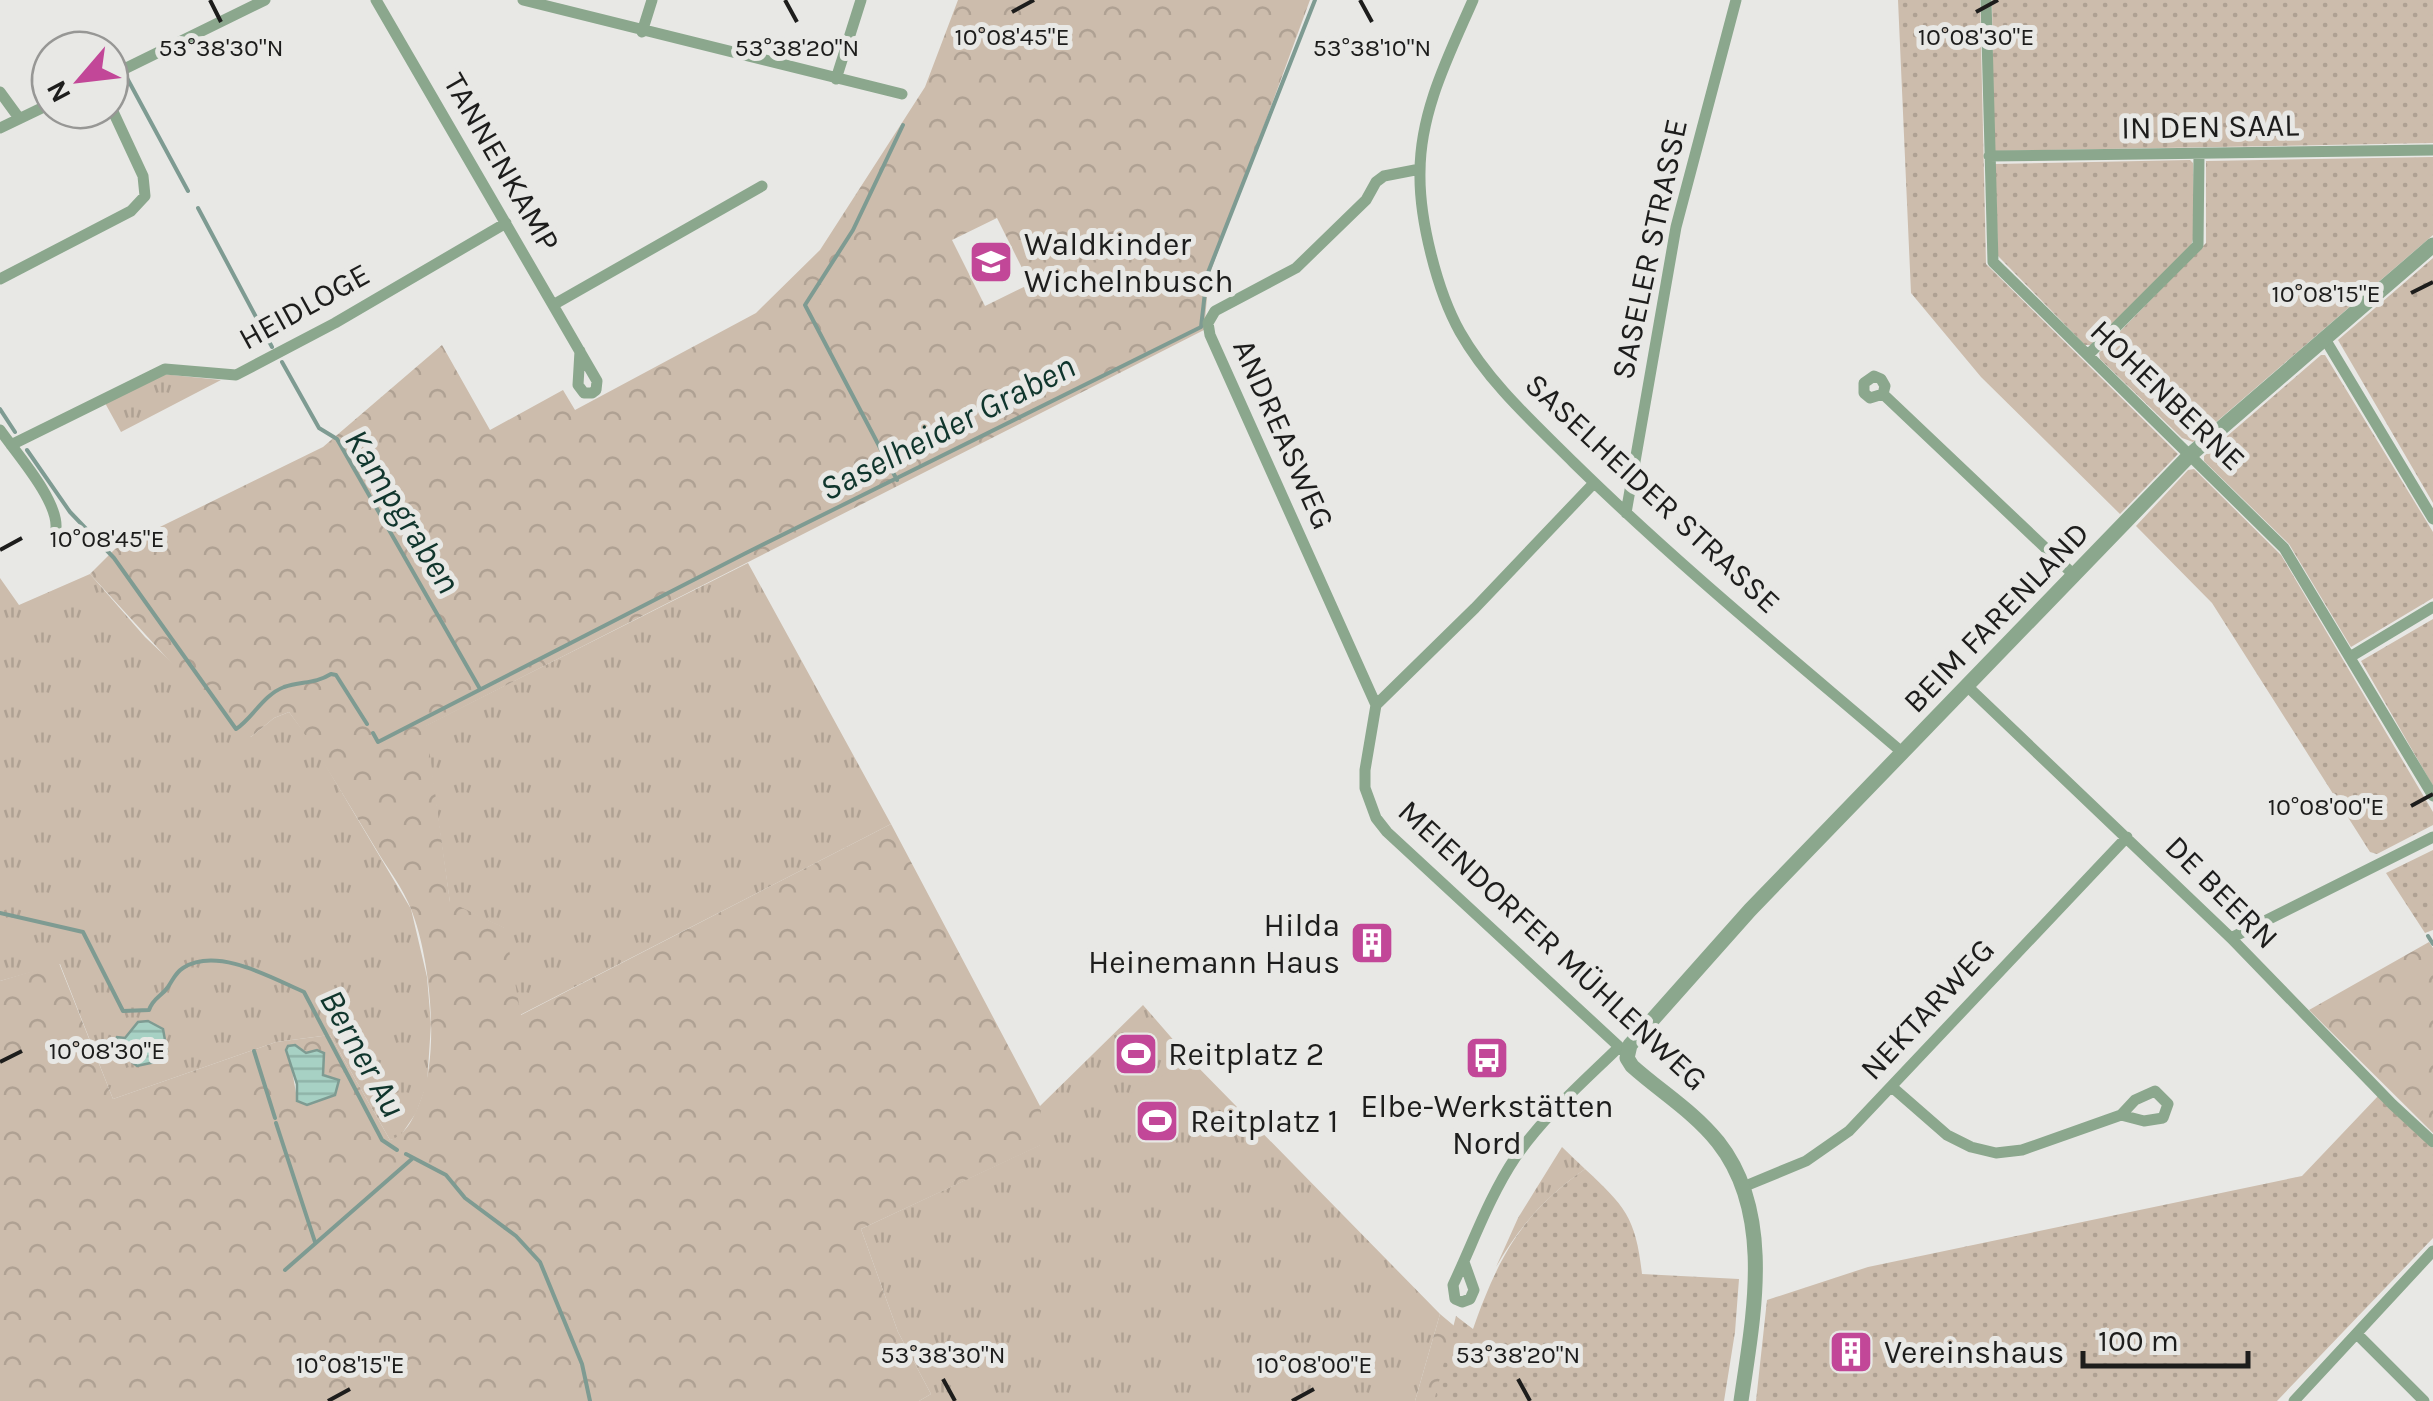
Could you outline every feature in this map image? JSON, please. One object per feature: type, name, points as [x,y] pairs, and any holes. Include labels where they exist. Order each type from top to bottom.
[{"type":"street","points":[[130,66],[265,0]]},
{"type":"street","name":"TANNENKAMP","points":[[376,0],[580,351]]},
{"type":"street","points":[[524,0],[902,94]]},
{"type":"street","points":[[642,32],[652,0]]},
{"type":"street","points":[[836,79],[861,0]]},
{"type":"street","name":"SASELHEIDER STRASSE","points":[[1473,0],[1434,90],[1420,169],[1421,210],[1458,330],[1500,389],[1594,482],[1903,753]]},
{"type":"street","name":"SASELER STRASSE","points":[[1626,512],[1676,228],[1736,0]]},
{"type":"street","name":"HOHENBERNE","points":[[1986,0],[1993,262],[2284,548],[2433,796]]},
{"type":"street","points":[[0,92],[19,118]]},
{"type":"street","points":[[0,128],[30,113]]},
{"type":"street","points":[[0,279],[132,211],[145,196],[143,176],[122,130]]},
{"type":"street","name":"IN DEN SAAL","points":[[1989,156],[2433,150]]},
{"type":"street","points":[[2088,355],[2198,245],[2199,154]]},
{"type":"street","name":"ANDREASWEG","points":[[1376,704],[1210,335],[1208,323],[1215,311],[1296,268],[1366,200],[1384,176],[1420,169]]},
{"type":"street","points":[[553,305],[762,186]]},
{"type":"street","name":"HEIDLOGE","points":[[11,445],[165,370],[236,375],[335,324],[506,223]]},
{"type":"street","name":"BEIM FARENLAND","points":[[1622,1051],[1750,910],[2190,456],[2433,244]]},
{"type":"street","points":[[2326,339],[2433,519]]},
{"type":"street","points":[[1883,394],[2074,576]]},
{"type":"street","points":[[0,430],[50,504],[56,528]]},
{"type":"street","points":[[1376,704],[1475,608],[1594,482]]},
{"type":"street","points":[[2350,656],[2433,606]]},
{"type":"street","name":"DE BEERN","points":[[1967,686],[2231,938],[2433,1142]]},
{"type":"street","name":"MEIENDORFER MÜHLENWEG","points":[[1376,704],[1365,770],[1365,788],[1376,818],[1622,1051],[1632,1066],[1682,1105],[1728,1156],[1743,1187],[1754,1267],[1741,1401]]},
{"type":"street","name":"NEKTARWEG","points":[[1743,1187],[1806,1161],[1849,1131],[2127,837]]},
{"type":"street","points":[[2231,938],[2433,837]]},
{"type":"street","points":[[1464,1262],[1500,1183],[1524,1147],[1622,1051]]},
{"type":"street","points":[[1892,1087],[1947,1135],[1996,1153],[2022,1150],[2121,1115]]},
{"type":"street","points":[[2294,1401],[2433,1251]]},
{"type":"street","points":[[2357,1334],[2424,1401]]},
{"type":"green space","points":[[958,0],[1310,0],[1209,276],[1204,330],[426,726],[450,902],[505,928],[521,1015],[891,824],[1040,1106],[1041,1145],[861,1229],[898,1332],[931,1394],[919,1401],[0,1401],[0,981],[59,963],[113,1099],[276,1042],[330,1035],[390,1140],[401,1134],[413,1118],[427,1079],[430,1056],[428,977],[411,909],[301,729],[289,712],[274,718],[251,737],[232,729],[90,574],[115,549],[323,447],[442,345],[490,430],[563,390],[575,410],[756,313],[820,250],[925,87]],"holes":[[[997,218],[1030,284],[985,306],[952,240]],[[317,1050],[323,1075],[328,1075],[318,1101],[307,1105],[296,1093],[290,1059]]]},
{"type":"green space","points":[[1898,0],[1980,0],[1986,264],[2178,454],[2120,514],[1981,377],[1911,293]]},
{"type":"green space","points":[[1992,0],[2433,0],[2433,143],[1994,151]]},
{"type":"green space","points":[[2433,157],[2433,235],[2193,442],[2182,438],[2100,359],[2099,353],[2206,243],[2206,161]]},
{"type":"green space","points":[[2190,160],[2194,236],[2190,249],[2091,345],[2085,345],[1998,256],[1995,164]]},
{"type":"green space","points":[[2433,258],[2433,503],[2338,340]]},
{"type":"green space","points":[[2325,355],[2433,532],[2433,598],[2351,647],[2289,544],[2204,461],[2204,456]]},
{"type":"green space","points":[[162,374],[221,380],[121,432],[105,403]]},
{"type":"green space","points":[[2194,469],[2281,555],[2433,812],[2433,825],[2377,854],[2370,852],[2212,603],[2136,526],[2188,470]]},
{"type":"green space","points":[[748,563],[891,824],[520,1015],[504,928],[450,903],[425,726]]},
{"type":"green space","points":[[90,574],[145,637],[251,737],[274,718],[289,712],[313,744],[411,909],[427,977],[431,1024],[427,1084],[416,1113],[399,1138],[390,1140],[330,1035],[276,1042],[113,1099],[60,964],[0,981],[0,578],[19,605]]},
{"type":"green space","points":[[2433,619],[2433,786],[2361,661]]},
{"type":"green space","points":[[2433,850],[2433,930],[2425,933],[2386,873]]},
{"type":"green space","points":[[2429,942],[2433,948],[2433,1133],[2309,1010]]},
{"type":"green space","points":[[1143,1005],[1190,1059],[1440,1314],[1415,1401],[919,1401],[931,1394],[898,1332],[861,1229],[1040,1145],[1040,1106]]},
{"type":"green space","name":"Reitplatz 2","points":[[1151,1026],[1170,1048],[1119,1084],[1103,1061]]},
{"type":"green space","name":"Reitplatz 1","points":[[1186,1062],[1216,1095],[1141,1148],[1128,1095]]},
{"type":"green space","points":[[2379,1095],[2433,1148],[2433,1238],[2277,1401],[1756,1401],[1767,1300],[1868,1267],[2302,1176]]},
{"type":"green space","points":[[1562,1147],[1585,1169],[1534,1213],[1496,1267],[1518,1218]]},
{"type":"green space","points":[[1585,1169],[1626,1214],[1636,1239],[1642,1274],[1739,1279],[1724,1401],[1434,1401],[1456,1316],[1473,1329],[1492,1280],[1528,1220]]},
{"type":"green space","points":[[1440,1314],[1477,1345],[1450,1401],[1415,1401]]},
{"type":"shaded area","points":[[148,1021],[163,1029],[167,1051],[155,1062],[137,1066],[118,1051],[114,1042],[117,1037],[125,1038],[138,1022]]},
{"type":"shaded area","points":[[295,1045],[306,1053],[324,1053],[323,1075],[339,1080],[335,1095],[307,1105],[297,1101],[297,1084],[286,1050]]},
{"type":"waterway","name":"Saselheider Graben","points":[[373,733],[378,742],[744,554],[1201,327],[1207,275],[1315,0]]},
{"type":"waterway","name":"Kampgraben","points":[[130,84],[188,191]]},
{"type":"waterway","points":[[897,480],[805,305],[853,230],[903,125]]},
{"type":"waterway","name":"Kampgraben","points":[[198,208],[272,347]]},
{"type":"waterway","name":"Kampgraben","points":[[282,362],[319,428],[337,439],[480,689]]},
{"type":"waterway","points":[[0,409],[15,432]]},
{"type":"waterway","points":[[27,450],[70,512],[114,558],[236,729],[277,691],[331,674],[336,675],[367,724]]},
{"type":"waterway","name":"Berner Au","points":[[0,913],[83,932],[123,1011],[149,1010],[180,970],[212,960],[244,966],[304,992],[382,1140],[397,1150]]},
{"type":"waterway","points":[[2428,936],[2433,944]]},
{"type":"waterway","points":[[254,1051],[275,1118]]},
{"type":"waterway","points":[[276,1123],[315,1242]]},
{"type":"waterway","name":"Berner Au","points":[[406,1154],[446,1175],[465,1198],[516,1236],[540,1262],[582,1364],[590,1401]]},
{"type":"waterway","points":[[285,1270],[413,1158]]},
{"type":"place","name":"Waldkinder Wichelnbusch","points":[[991,262]]},
{"type":"place","name":"Hilda Heinemann Haus","points":[[1372,943]]},
{"type":"place","name":"Reitplatz 2","points":[[1136,1054]]},
{"type":"place","name":"Elbe-Werkstätten Nord","points":[[1487,1058]]},
{"type":"place","name":"Reitplatz 1","points":[[1157,1121]]},
{"type":"place","name":"Vereinshaus","points":[[1851,1352]]}]
